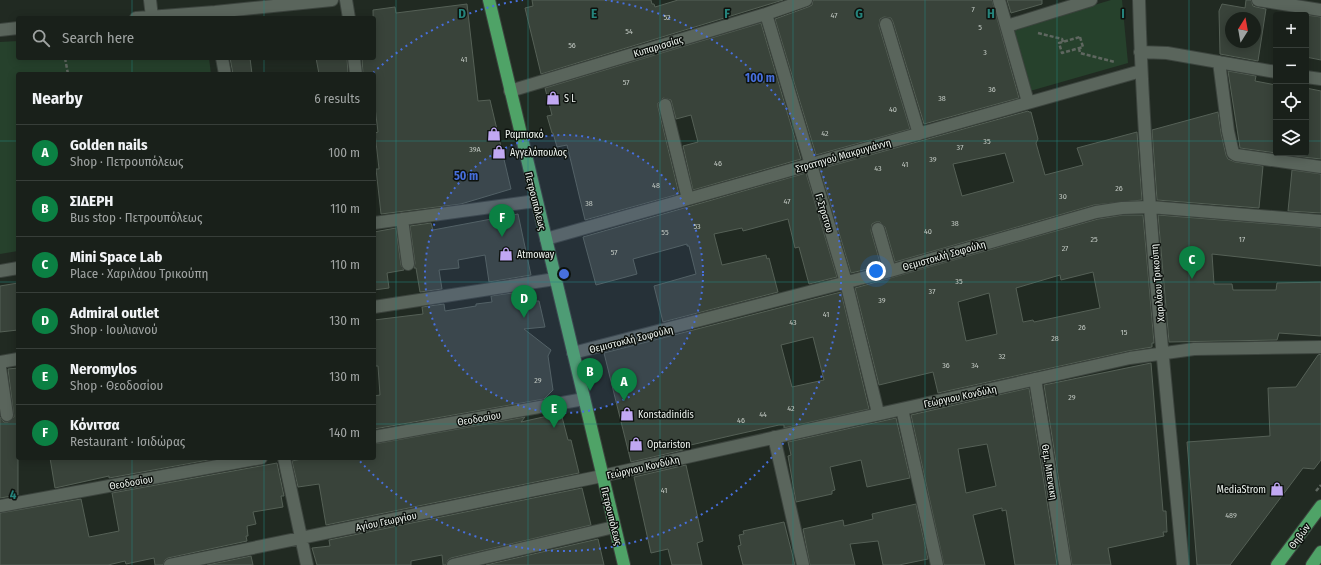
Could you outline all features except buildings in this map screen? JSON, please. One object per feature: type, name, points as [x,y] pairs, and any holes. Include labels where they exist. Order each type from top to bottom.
[{"type":"main road","name":"Πετρουπόλεως","points":[[489,0],[624,565]]},
{"type":"main road","name":"Θηβών","points":[[1277,565],[1321,506]]},
{"type":"main road","points":[[1312,565],[1321,552]]},
{"type":"street","points":[[150,0],[152,16]]},
{"type":"street","points":[[184,16],[216,15],[332,0]]},
{"type":"street","points":[[346,0],[349,16]]},
{"type":"street","name":"Κυπαρισσίας","points":[[510,91],[766,14],[806,0]]},
{"type":"street","points":[[999,0],[1028,102]]},
{"type":"street","points":[[1007,26],[1091,0]]},
{"type":"street","name":"Χαριλάου Τρικούπη","points":[[1139,0],[1141,71],[1150,208],[1183,565]]},
{"type":"street","points":[[1258,0],[1321,10]]},
{"type":"street","name":"Γ. Στρατου","points":[[766,14],[846,282],[878,413]]},
{"type":"street","points":[[886,24],[919,134]]},
{"type":"street","points":[[0,30],[16,28]]},
{"type":"street","points":[[1140,52],[1167,53],[1273,71]]},
{"type":"street","points":[[222,60],[225,72]]},
{"type":"street","points":[[354,60],[356,72]]},
{"type":"street","points":[[1219,62],[1228,131],[1233,153],[1236,155],[1277,162],[1321,168]]},
{"type":"street","name":"Στρατηγού Μακρυγιάννη","points":[[546,239],[1141,71]]},
{"type":"street","points":[[1309,78],[1321,80]]},
{"type":"street","points":[[665,105],[688,199]]},
{"type":"street","points":[[376,219],[402,219],[536,201]]},
{"type":"street","name":"Θεμιστοκλή Σοφούλη","points":[[573,353],[890,271],[1096,212],[1122,208],[1150,208],[1321,221]]},
{"type":"street","points":[[402,219],[408,264]]},
{"type":"street","points":[[878,229],[890,271]]},
{"type":"street","points":[[0,271],[16,268]]},
{"type":"street","points":[[376,307],[555,279]]},
{"type":"street","name":"Γεώργιου Κονδύλη","points":[[602,476],[878,413],[1163,352],[1194,349],[1321,347]]},
{"type":"street","points":[[0,362],[16,359]]},
{"type":"street","points":[[0,368],[7,415]]},
{"type":"street","name":"Θεμ. Μπενακη","points":[[1035,379],[1065,565]]},
{"type":"street","name":"Θεοδοσίου","points":[[376,437],[584,399]]},
{"type":"street","points":[[902,409],[937,565]]},
{"type":"street","points":[[774,437],[803,565]]},
{"type":"street","name":"Θεοδοσίου","points":[[0,506],[250,460]]},
{"type":"street","points":[[284,460],[300,539],[307,565]]},
{"type":"street","name":"Αγίου Γεωργίου","points":[[170,565],[602,476]]},
{"type":"street","points":[[452,565],[614,527]]},
{"type":"path","points":[[1080,37],[1082,47],[1079,48],[1062,53],[1059,43],[1080,37]]},
{"type":"path","points":[[1079,48],[1080,53],[1114,61],[1125,75]]},
{"type":"path","points":[[65,60],[68,72]]},
{"type":"green space","points":[[1111,0],[1122,0],[1128,63],[1030,91],[1014,29]]},
{"type":"green space","points":[[16,41],[16,60],[209,60],[211,72],[16,72],[16,251],[0,254],[0,42]]},
{"type":"place","name":"S L","points":[[553,98]]},
{"type":"place","name":"Ραμπισκό","points":[[494,134]]},
{"type":"place","name":"Αγγελόπουλος","points":[[499,152]]},
{"type":"place","name":"Κόνιτσα","points":[[502,237]]},
{"type":"place","name":"Atmoway","points":[[506,254]]},
{"type":"place","name":"Mini Space Lab","points":[[1192,279]]},
{"type":"place","name":"Admiral outlet","points":[[524,318]]},
{"type":"place","name":"ΣΙΔΕΡΗ","points":[[590,391]]},
{"type":"place","name":"Golden nails","points":[[624,401]]},
{"type":"place","name":"Konstadinidis","points":[[627,414]]},
{"type":"place","name":"Neromylos","points":[[554,428]]},
{"type":"place","name":"Optariston","points":[[636,444]]},
{"type":"place","name":"MediaStrom","points":[[1277,489]]}]
